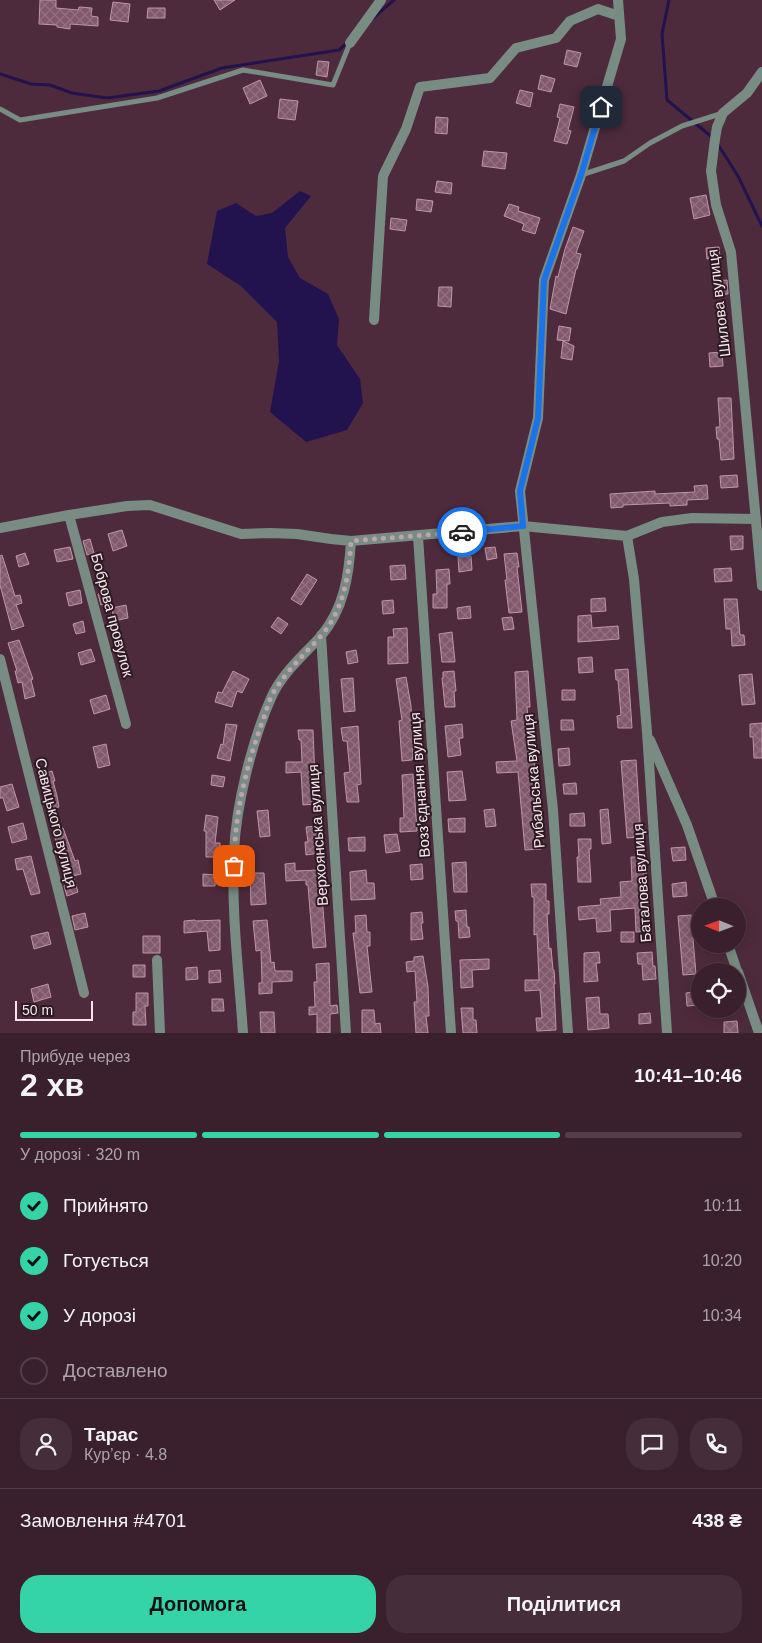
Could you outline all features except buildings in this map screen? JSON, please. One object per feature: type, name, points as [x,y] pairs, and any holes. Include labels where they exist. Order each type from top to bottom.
[{"type":"street","points":[[350,44],[381,0]]},
{"type":"street","name":"Рибальська вулиця","points":[[568,1033],[553,810],[520,491],[538,418],[544,280],[581,175],[622,39],[618,0]]},
{"type":"street","points":[[374,320],[383,176],[406,129],[420,87],[490,78],[516,48],[556,38],[570,21],[598,9],[619,16]]},
{"type":"street","points":[[723,113],[747,93],[762,72]]},
{"type":"street","name":"Шилова вулиця","points":[[723,113],[717,127],[711,171],[716,205],[730,252],[762,586]]},
{"type":"street","points":[[0,528],[127,506],[150,505],[241,534],[297,534],[331,540],[351,541],[523,526],[627,536],[662,522],[692,518],[756,519]]},
{"type":"street","name":"Боброва провулок","points":[[69,515],[126,724]]},
{"type":"street","name":"Возз’єднання вулиця","points":[[418,536],[451,1033]]},
{"type":"street","name":"Баталова вулиця","points":[[627,536],[634,579],[647,732],[667,1033]]},
{"type":"street","points":[[244,1033],[234,897],[234,850],[239,806],[256,739],[272,696],[294,663],[321,635],[342,599],[350,569],[351,541]]},
{"type":"street","name":"Верхоянська вулиця","points":[[321,635],[346,1033]]},
{"type":"street","name":"Савицького вулиця","points":[[0,659],[84,993]]},
{"type":"street","name":"Баталова вулиця","points":[[647,732],[688,825],[712,898]]},
{"type":"street","points":[[157,960],[160,1033]]},
{"type":"street","points":[[746,996],[759,1033]]},
{"type":"lane","points":[[0,109],[20,120],[157,98],[244,70],[334,86],[350,44]]},
{"type":"lane","points":[[581,175],[624,162],[650,143],[682,126],[723,113]]},
{"type":"shaded area","points":[[300,191],[311,196],[285,228],[288,257],[300,278],[328,294],[339,319],[337,345],[360,379],[363,403],[347,430],[306,442],[270,412],[279,361],[277,322],[241,286],[207,264],[217,211],[236,203],[256,216],[272,213]]},
{"type":"waterway","points":[[373,18],[394,0]]},
{"type":"waterway","points":[[669,0],[662,34],[667,100],[713,138]]},
{"type":"waterway","points":[[0,74],[31,84],[50,85],[72,93],[107,98],[159,91],[222,68],[339,50],[347,43]]},
{"type":"waterway","points":[[717,143],[738,176],[762,226]]},
{"type":"way so far","points":[[234,866],[239,806],[256,739],[272,696],[294,663],[321,635],[342,599],[350,569],[351,541],[462,532]]},
{"type":"route","points":[[462,532],[523,526],[520,491],[538,418],[544,280],[581,175],[601,107]]}]
